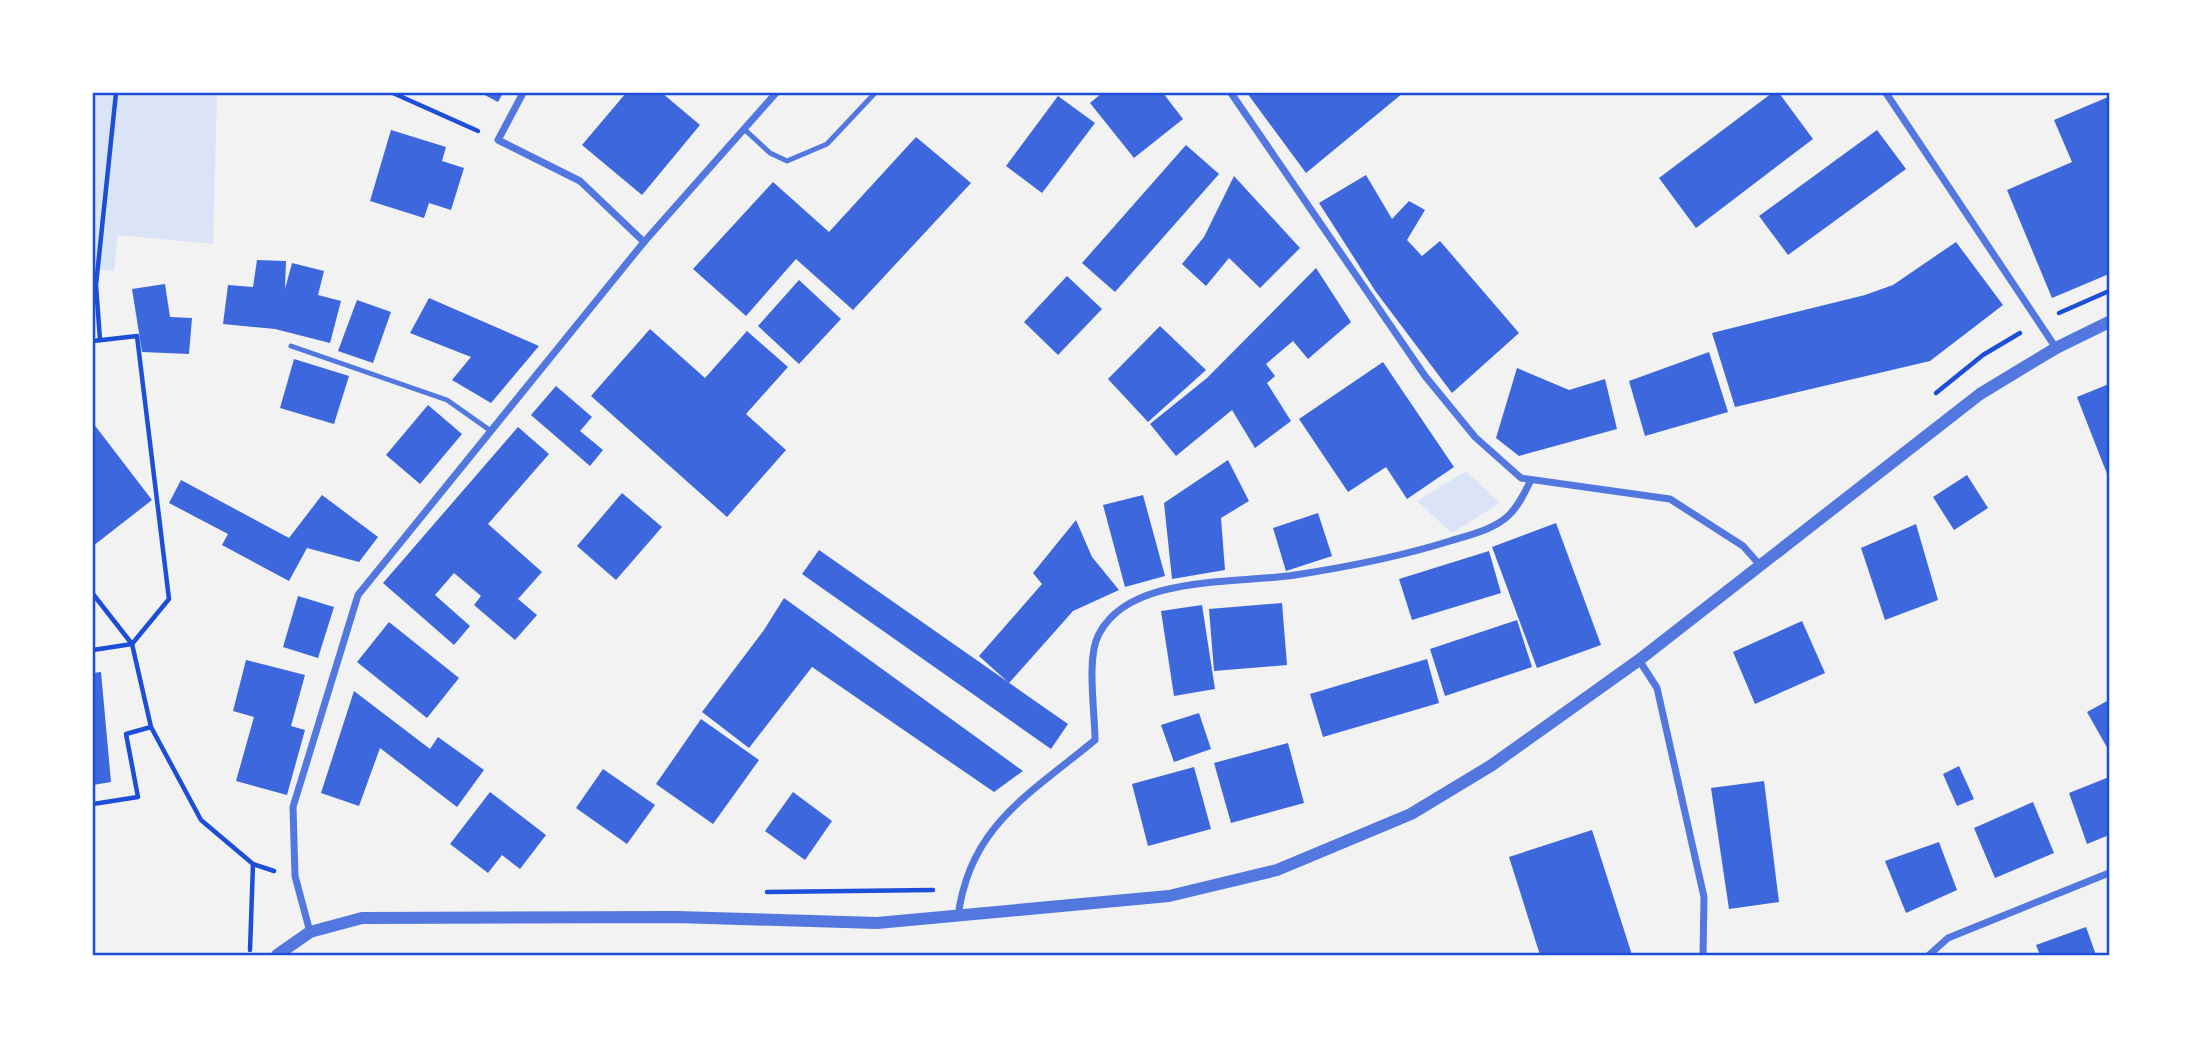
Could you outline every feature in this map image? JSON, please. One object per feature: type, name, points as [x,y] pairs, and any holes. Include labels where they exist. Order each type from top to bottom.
[{"type":"street","points":[[523,93],[498,140],[580,181],[645,242]]},
{"type":"street","points":[[310,932],[295,876],[293,807],[358,595],[645,242],[776,93]]},
{"type":"street","points":[[1231,93],[1425,376],[1475,438],[1521,478],[1670,499],[1743,546],[1759,564]]},
{"type":"street","points":[[1886,93],[2056,348]]},
{"type":"street","points":[[276,955],[310,932],[362,918],[676,917],[877,923],[1169,896],[1277,870],[1411,814],[1492,765],[1639,660],[1980,394],[2056,348],[2109,322]]},
{"type":"street","points":[[958,917],[961,889],[970,863],[987,834],[1002,817],[1095,740],[1095,645],[1106,623],[1117,612],[1149,595],[1179,586],[1292,575],[1402,556],[1474,534],[1508,516],[1531,481]]},
{"type":"street","points":[[1639,660],[1657,688],[1704,897],[1703,955]]},
{"type":"street","points":[[1929,955],[1948,938],[2109,873]]},
{"type":"lane","points":[[744,130],[770,153],[788,161],[827,144],[875,93]]},
{"type":"lane","points":[[291,346],[447,400],[492,431]]},
{"type":"path","points":[[100,340],[96,285],[116,93]]},
{"type":"path","points":[[393,93],[498,140]]},
{"type":"path","points":[[93,246],[99,248]]},
{"type":"path","points":[[1929,398],[1983,355],[2040,322],[2109,291]]},
{"type":"path","points":[[93,341],[137,336],[169,599],[132,644],[93,650]]},
{"type":"path","points":[[93,594],[132,644],[151,727],[201,820],[253,864],[295,876]]},
{"type":"path","points":[[93,804],[138,797],[126,734],[151,727]]},
{"type":"path","points":[[250,950],[253,864]]},
{"type":"path","points":[[766,891],[961,889]]},
{"type":"path","points":[[246,955],[259,943]]},
{"type":"shaded area","points":[[93,93],[217,93],[213,244],[118,235],[114,271],[93,269]]},
{"type":"shaded area","points":[[1466,471],[1500,503],[1452,533],[1417,501]]},
{"type":"building","points":[[481,93],[503,93],[498,102]]},
{"type":"building","points":[[626,93],[662,93],[700,125],[642,195],[582,145]]},
{"type":"building","points":[[1102,93],[1163,93],[1183,119],[1134,158],[1090,103]]},
{"type":"building","points":[[1247,93],[1403,93],[1306,173]]},
{"type":"building","points":[[1772,93],[1779,93],[1813,139],[1696,228],[1659,178]]},
{"type":"building","points":[[1058,96],[1095,123],[1042,193],[1006,166]]},
{"type":"building","points":[[2108,97],[2109,274],[2052,298],[2007,190],[2072,162],[2054,120]]},
{"type":"building","points":[[391,130],[446,147],[442,161],[464,168],[451,210],[429,203],[424,218],[370,201]]},
{"type":"building","points":[[1877,130],[1906,169],[1788,255],[1759,216]]},
{"type":"building","points":[[916,137],[971,183],[853,310],[796,259],[746,316],[693,269],[773,182],[829,232]]},
{"type":"building","points":[[1186,145],[1219,174],[1115,292],[1082,263]]},
{"type":"building","points":[[1366,175],[1392,219],[1409,201],[1425,210],[1407,240],[1422,256],[1440,241],[1519,333],[1452,393],[1376,292],[1319,203]]},
{"type":"building","points":[[1234,176],[1300,248],[1260,288],[1229,258],[1206,286],[1182,264],[1204,237]]},
{"type":"building","points":[[1956,242],[2003,305],[1930,361],[1735,407],[1712,333],[1865,295],[1893,285]]},
{"type":"building","points":[[257,260],[286,261],[285,289],[292,263],[324,271],[318,295],[341,301],[330,343],[275,329],[223,324],[228,285],[253,287]]},
{"type":"building","points":[[1316,268],[1351,322],[1308,359],[1293,341],[1266,364],[1275,376],[1267,383],[1291,421],[1255,448],[1232,410],[1176,456],[1150,424],[1207,378]]},
{"type":"building","points":[[1067,276],[1102,309],[1058,355],[1024,322]]},
{"type":"building","points":[[799,280],[841,319],[799,364],[758,326]]},
{"type":"building","points":[[165,284],[170,317],[192,318],[189,354],[142,352],[132,289]]},
{"type":"building","points":[[429,298],[539,346],[491,403],[452,380],[471,357],[410,333]]},
{"type":"building","points":[[357,300],[391,312],[373,363],[338,351]]},
{"type":"building","points":[[1160,326],[1206,370],[1148,422],[1108,379]]},
{"type":"building","points":[[650,329],[705,378],[747,331],[788,367],[746,414],[786,450],[727,517],[591,396]]},
{"type":"building","points":[[1709,352],[1728,412],[1645,436],[1629,381]]},
{"type":"building","points":[[294,359],[349,376],[334,424],[280,408]]},
{"type":"building","points":[[1383,362],[1454,467],[1407,499],[1386,467],[1348,492],[1299,419]]},
{"type":"building","points":[[1517,368],[1569,390],[1605,379],[1617,429],[1519,456],[1496,438]]},
{"type":"building","points":[[2109,384],[2109,479],[2077,397]]},
{"type":"building","points":[[556,386],[592,417],[580,431],[603,450],[590,466],[531,415]]},
{"type":"building","points":[[428,405],[462,434],[420,484],[386,455]]},
{"type":"building","points":[[93,423],[152,500],[93,546]]},
{"type":"building","points":[[518,427],[549,454],[488,524],[542,572],[518,599],[537,615],[515,640],[474,605],[481,596],[454,573],[435,595],[470,626],[454,645],[383,583]]},
{"type":"building","points":[[1228,460],[1249,501],[1221,518],[1225,570],[1172,579],[1164,503]]},
{"type":"building","points":[[1967,475],[1988,508],[1954,530],[1933,497]]},
{"type":"building","points":[[181,480],[289,538],[322,495],[378,537],[359,562],[307,548],[289,581],[222,545],[228,534],[169,503]]},
{"type":"building","points":[[622,493],[662,527],[616,580],[577,546]]},
{"type":"building","points":[[1143,495],[1165,576],[1125,587],[1103,505]]},
{"type":"building","points":[[1318,513],[1332,556],[1286,571],[1273,528]]},
{"type":"building","points":[[1076,520],[1092,557],[1119,590],[1073,611],[1009,683],[979,656],[1042,584],[1033,573]]},
{"type":"building","points":[[1556,523],[1601,645],[1537,668],[1492,547]]},
{"type":"building","points":[[1916,524],[1938,600],[1885,620],[1861,548]]},
{"type":"building","points":[[819,550],[1068,724],[1051,749],[802,574]]},
{"type":"building","points":[[1489,551],[1501,593],[1412,620],[1399,579]]},
{"type":"building","points":[[298,596],[334,607],[318,658],[283,647]]},
{"type":"building","points":[[784,598],[1023,771],[994,792],[812,667],[749,748],[702,712],[764,630]]},
{"type":"building","points":[[1282,603],[1287,665],[1214,671],[1209,609]]},
{"type":"building","points":[[1202,605],[1215,689],[1174,696],[1161,611]]},
{"type":"building","points":[[1517,620],[1532,667],[1445,696],[1430,649]]},
{"type":"building","points":[[1802,621],[1825,673],[1755,704],[1733,652]]},
{"type":"building","points":[[389,622],[459,678],[427,718],[357,662]]},
{"type":"building","points":[[1427,659],[1439,703],[1323,737],[1310,694]]},
{"type":"building","points":[[246,660],[305,675],[291,726],[305,730],[287,795],[236,781],[254,717],[233,711]]},
{"type":"building","points":[[101,672],[111,782],[93,785],[93,673]]},
{"type":"building","points":[[354,691],[430,749],[438,737],[484,770],[457,807],[380,748],[359,806],[321,793]]},
{"type":"building","points":[[2107,701],[2109,705],[2109,751],[2087,712]]},
{"type":"building","points":[[1199,713],[1211,749],[1174,762],[1161,725]]},
{"type":"building","points":[[701,719],[759,760],[713,824],[656,784]]},
{"type":"building","points":[[1288,743],[1304,803],[1231,823],[1214,763]]},
{"type":"building","points":[[1959,766],[1974,799],[1957,806],[1943,774]]},
{"type":"building","points":[[1194,767],[1211,829],[1148,846],[1132,784]]},
{"type":"building","points":[[603,769],[655,805],[627,844],[576,808]]},
{"type":"building","points":[[2109,777],[2109,835],[2087,844],[2069,793]]},
{"type":"building","points":[[1764,781],[1779,902],[1729,909],[1711,788]]},
{"type":"building","points":[[490,792],[546,835],[520,869],[502,855],[488,873],[450,844]]},
{"type":"building","points":[[793,792],[832,821],[805,860],[765,831]]},
{"type":"building","points":[[2033,802],[2054,853],[1995,878],[1974,828]]},
{"type":"building","points":[[1592,830],[1632,955],[1540,955],[1509,857]]},
{"type":"building","points":[[1939,842],[1957,890],[1906,913],[1885,861]]},
{"type":"building","points":[[2086,927],[2096,955],[2040,955],[2036,945]]}]
